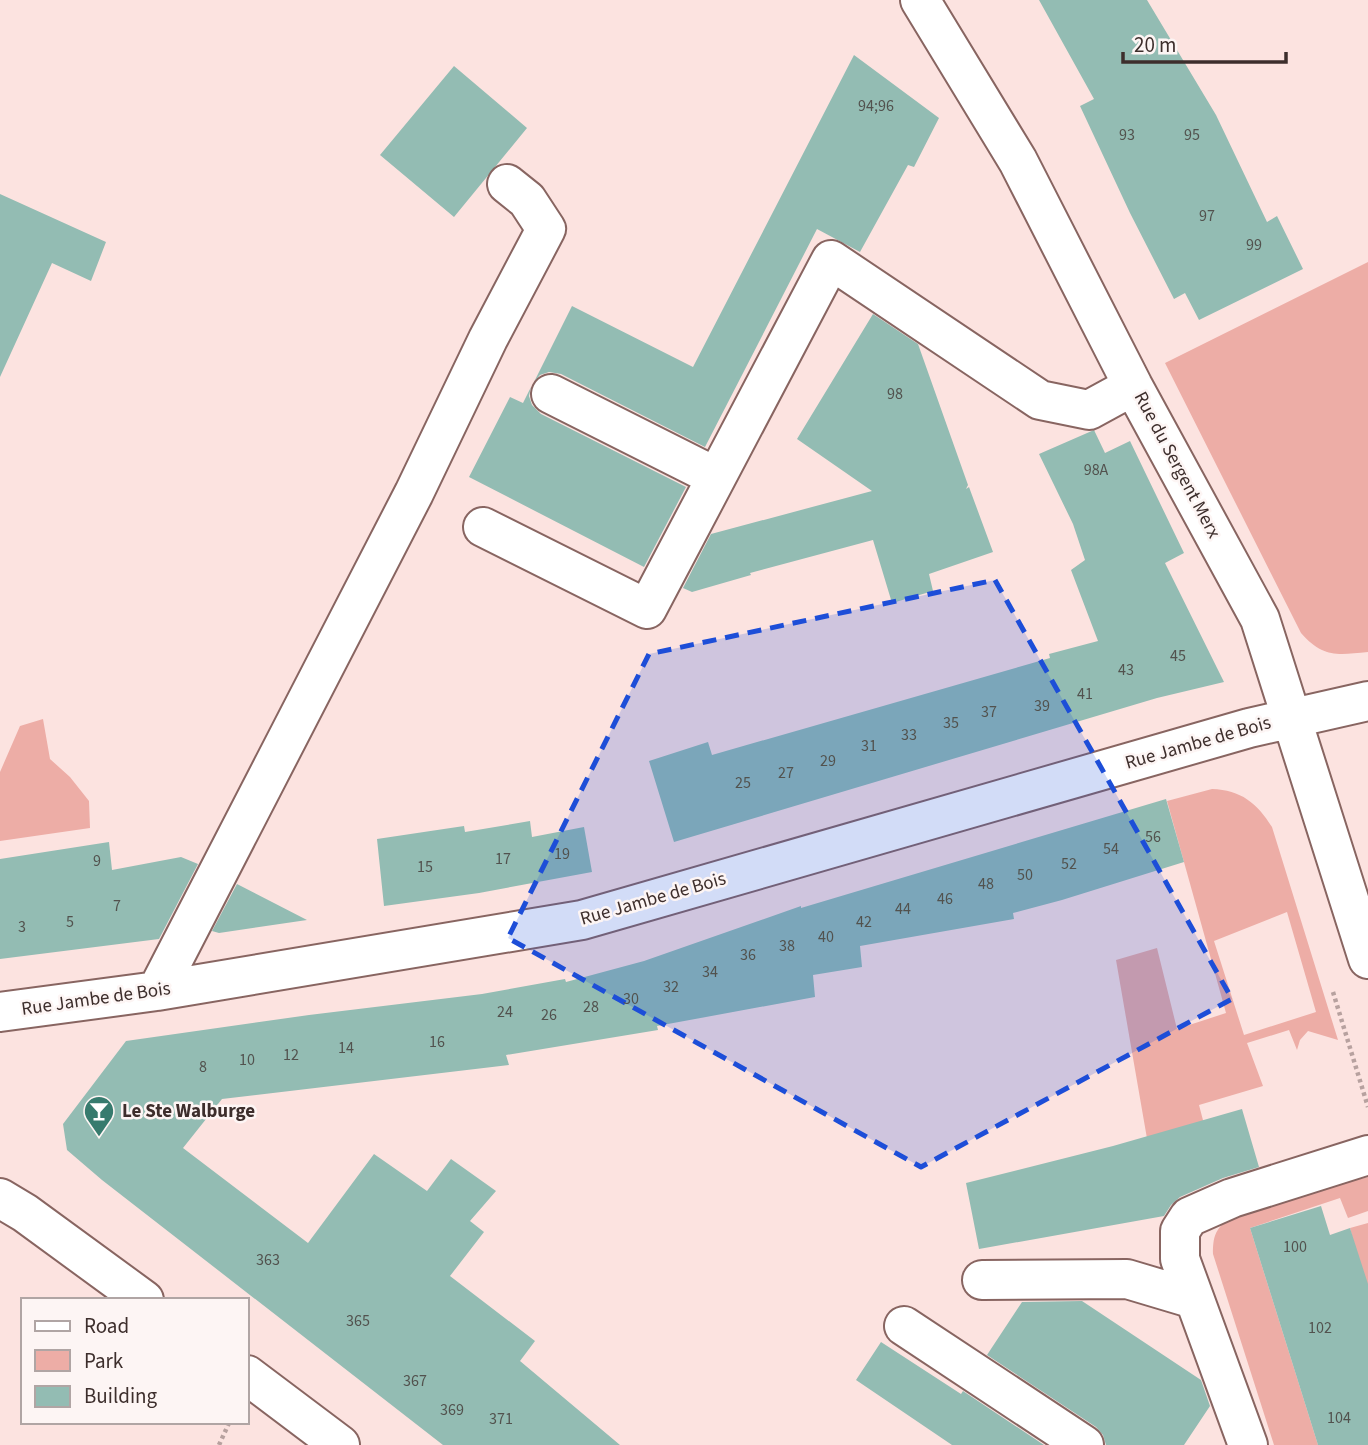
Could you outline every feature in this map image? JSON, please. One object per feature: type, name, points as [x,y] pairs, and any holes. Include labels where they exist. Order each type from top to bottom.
[{"type":"street","name":"Rue du Sergent Merx","points":[[920,0],[1017,161],[1133,386],[1260,620],[1368,959]]},
{"type":"street","points":[[157,991],[414,493],[488,339],[547,229],[527,200],[508,184]]},
{"type":"street","points":[[483,527],[647,609],[831,260],[1040,400],[1088,410],[1133,386]]},
{"type":"street","points":[[551,394],[716,477]]},
{"type":"street","name":"Rue Jambe de Bois","points":[[0,1012],[157,991],[582,920],[1291,717],[1368,701]]},
{"type":"street","points":[[1248,1445],[1180,1259],[1180,1231],[1189,1217],[1232,1198],[1368,1155]]},
{"type":"street","points":[[0,1198],[25,1213],[141,1298]]},
{"type":"street","points":[[982,1280],[1127,1279],[1194,1299]]},
{"type":"street","points":[[904,1326],[1084,1445]]},
{"type":"street","points":[[248,1376],[340,1445]]},
{"type":"path","points":[[219,1445],[228,1424]]},
{"type":"highlighted area","points":[[995,580],[1232,999],[921,1167],[508,938],[649,654]]},
{"type":"green space","points":[[1368,262],[1368,652],[1339,654],[1316,647],[1301,633],[1165,363]]},
{"type":"green space","points":[[43,719],[50,759],[70,777],[89,801],[90,828],[0,841],[0,772],[20,726]]},
{"type":"green space","points":[[1212,789],[1232,792],[1254,805],[1272,827],[1338,1040],[1308,1031],[1300,1040],[1297,1050],[1289,1030],[1247,1043],[1263,1086],[1199,1105],[1214,1162],[1153,1173],[1116,960],[1157,948],[1177,1029],[1226,1013],[1167,801]],"holes":[[[1287,912],[1316,1012],[1244,1035],[1214,941]]]},
{"type":"green space","points":[[1368,1177],[1368,1211],[1348,1218],[1340,1198],[1250,1228],[1318,1445],[1274,1445],[1213,1254],[1216,1234],[1228,1219],[1317,1190]]},
{"type":"green space","points":[[1368,1223],[1368,1300],[1350,1228]]},
{"type":"building","points":[[1039,0],[1147,0],[1216,115],[1267,222],[1277,216],[1303,269],[1199,320],[1185,293],[1174,299],[1080,106],[1094,99]]},
{"type":"building","points":[[854,55],[939,118],[914,167],[908,165],[860,252],[817,229],[705,447],[561,374],[549,372],[540,375],[534,382],[572,306],[693,367]]},
{"type":"building","points":[[454,66],[527,128],[454,217],[380,155]]},
{"type":"building","points":[[0,194],[106,242],[91,281],[52,263],[0,377]]},
{"type":"building","points":[[873,314],[918,344],[968,485],[966,489],[969,487],[993,552],[929,574],[933,591],[892,603],[873,540],[750,573],[751,575],[692,592],[683,588],[711,534],[872,491],[797,439]]},
{"type":"building","points":[[531,387],[529,396],[532,405],[541,414],[686,487],[644,567],[469,477],[510,397],[523,403]]},
{"type":"building","points":[[1094,430],[1105,453],[1130,441],[1184,553],[1165,563],[1224,682],[1157,698],[674,842],[649,761],[708,742],[712,755],[1050,658],[1049,654],[1098,641],[1071,570],[1085,560],[1073,524],[1039,454]]},
{"type":"building","points":[[1166,799],[1184,862],[1013,913],[1014,919],[860,946],[862,967],[813,975],[815,997],[657,1026],[658,1030],[506,1055],[509,1065],[222,1099],[183,1148],[308,1243],[374,1154],[427,1191],[451,1159],[496,1191],[470,1221],[484,1232],[450,1276],[535,1341],[520,1361],[620,1445],[443,1445],[67,1150],[63,1124],[126,1041],[482,994],[565,979],[566,982],[644,961],[801,906]]},
{"type":"building","points":[[530,821],[532,837],[584,827],[592,872],[479,893],[384,906],[377,839],[464,826],[465,832]]},
{"type":"building","points":[[109,842],[112,870],[181,857],[198,864],[159,939],[0,959],[0,859]]},
{"type":"building","points":[[237,884],[307,920],[219,933],[212,931]]},
{"type":"building","points":[[1242,1109],[1259,1167],[1223,1178],[1180,1197],[1164,1216],[979,1249],[966,1183],[1113,1146]]},
{"type":"building","points":[[1321,1206],[1330,1235],[1350,1228],[1368,1284],[1368,1445],[1318,1445],[1250,1228]]},
{"type":"building","points":[[1082,1301],[1201,1380],[1210,1406],[1184,1445],[1106,1445],[1103,1435],[1096,1427],[987,1355],[1022,1302]]},
{"type":"building","points":[[881,1342],[961,1394],[963,1391],[1044,1445],[952,1445],[856,1380]]},
{"type":"place","name":"Le Ste Walburge","points":[[99,1138]]}]
